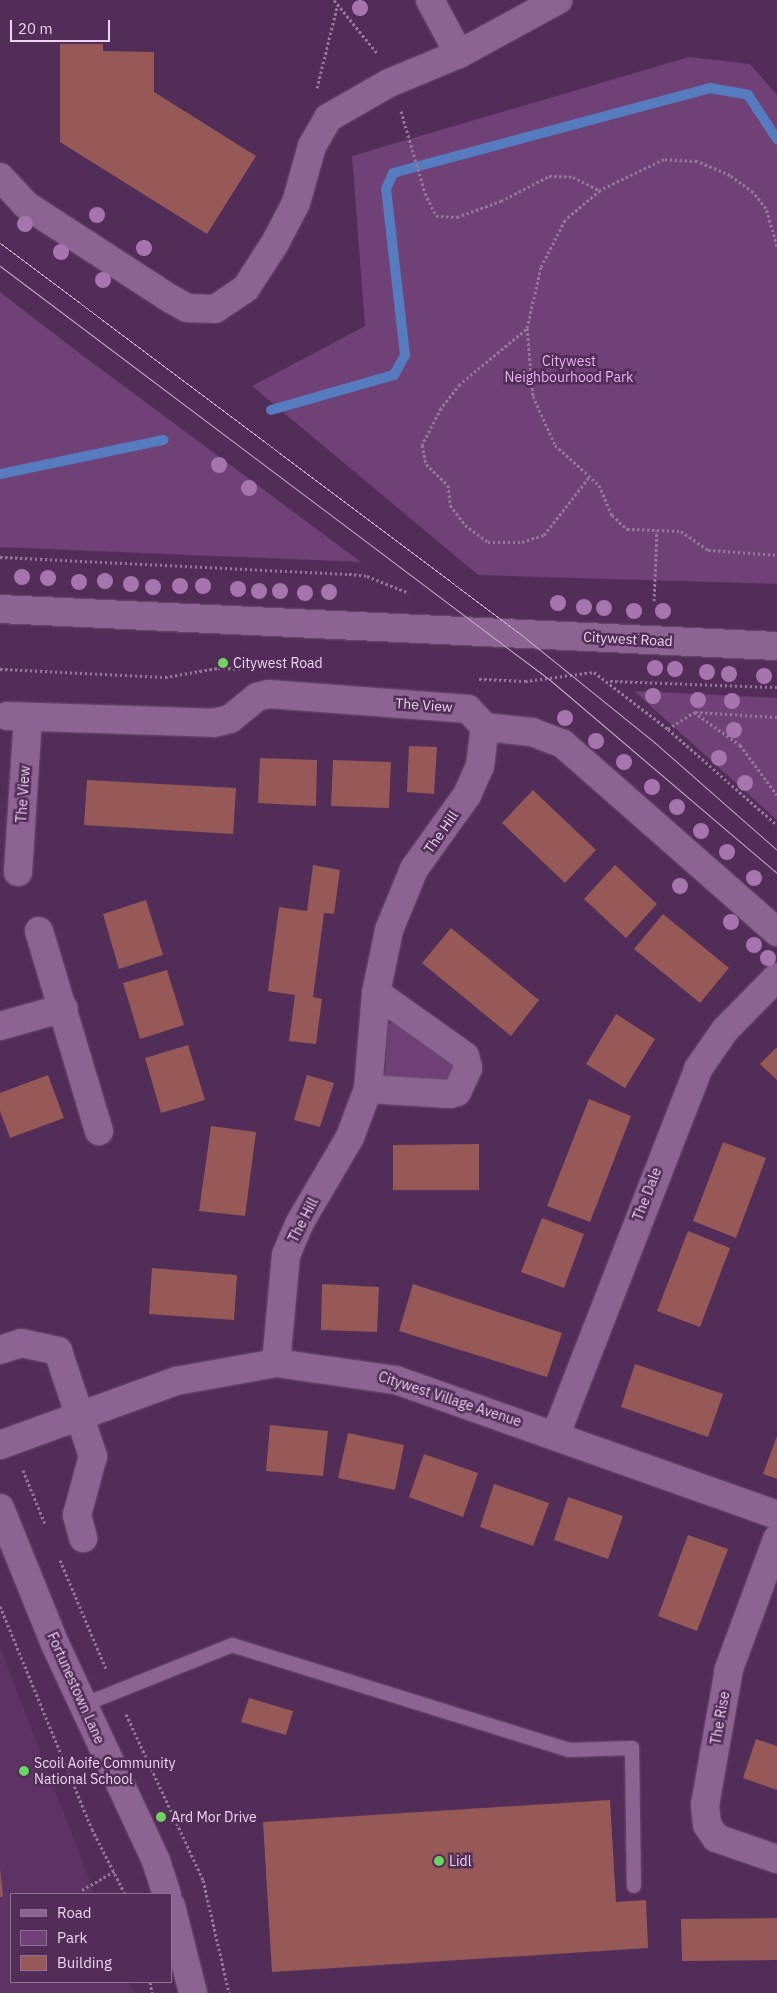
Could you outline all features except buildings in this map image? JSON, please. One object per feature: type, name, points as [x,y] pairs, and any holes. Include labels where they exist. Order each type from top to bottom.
[{"type":"street","points":[[430,0],[459,54]]},
{"type":"street","points":[[0,178],[26,205],[171,299],[187,308],[216,309],[246,288],[275,243],[296,203],[312,146],[328,118],[389,83],[459,54],[558,0]]},
{"type":"street","name":"Citywest Road","points":[[0,609],[777,646]]},
{"type":"street","name":"The View","points":[[18,872],[18,716],[213,723],[230,719],[257,697],[268,694],[461,708],[474,714],[485,727]]},
{"type":"street","points":[[485,727],[532,732],[563,744],[777,932]]},
{"type":"street","name":"The Hill","points":[[276,1363],[286,1255],[299,1224],[350,1137],[368,1089],[376,993],[390,930],[414,869],[467,795],[480,766],[485,727]]},
{"type":"street","points":[[39,931],[64,1008],[99,1131]]},
{"type":"street","name":"The Dale","points":[[556,1434],[698,1070],[725,1030],[777,977]]},
{"type":"street","points":[[368,1089],[450,1094],[457,1092],[468,1068],[465,1056],[376,993]]},
{"type":"street","points":[[0,1026],[64,1008]]},
{"type":"street","points":[[0,1350],[21,1343],[58,1351],[81,1415],[93,1456],[77,1515],[83,1538]]},
{"type":"street","name":"Citywest Village Avenue","points":[[0,1445],[176,1381],[276,1363],[396,1380],[556,1434],[777,1515]]},
{"type":"street","name":"Fortunestown Lane","points":[[0,1508],[83,1705],[156,1861],[167,1893]]},
{"type":"street","name":"The Rise","points":[[777,1539],[729,1669],[705,1805],[707,1825],[716,1838],[777,1859]]},
{"type":"street","points":[[172,1910],[193,1993]]},
{"type":"lane","points":[[83,1705],[232,1645],[569,1750],[632,1748],[634,1886]]},
{"type":"path","points":[[334,0],[376,54]]},
{"type":"path","points":[[316,92],[337,6]]},
{"type":"path","points":[[407,125],[425,192],[436,216],[457,217],[501,201],[549,176],[573,177],[600,190]]},
{"type":"path","points":[[777,246],[766,208],[753,192],[730,175],[697,161],[664,160],[600,190],[565,220],[541,267],[527,328],[533,396],[555,445],[599,485],[612,515],[627,529],[681,531],[708,550],[777,555]]},
{"type":"path","points":[[527,328],[460,384],[441,408],[422,445],[426,464],[448,485],[450,505],[466,525],[488,542],[522,542],[544,535],[590,476]]},
{"type":"path","points":[[654,601],[657,530]]},
{"type":"path","points":[[0,557],[349,574],[367,576],[409,593]]},
{"type":"path","points":[[525,681],[594,672],[609,681],[668,729],[777,825]]},
{"type":"path","points":[[609,681],[777,688]]},
{"type":"path","points":[[668,729],[694,712],[777,717]]},
{"type":"path","points":[[694,712],[740,746],[777,795]]},
{"type":"path","points":[[0,1606],[92,1829],[115,1871],[124,1893]]},
{"type":"path","points":[[82,1890],[115,1871]]},
{"type":"shaded area","name":"Scoil Aoife Community National School","points":[[0,1647],[95,1893],[10,1893],[10,1983],[129,1983],[134,1993],[0,1993]]},
{"type":"green space","name":"Citywest Neighbourhood Park","points":[[689,57],[750,64],[777,95],[777,584],[478,575],[252,386],[365,326],[352,156]]},
{"type":"green space","points":[[0,292],[78,352],[361,562],[0,547]]},
{"type":"green space","points":[[634,691],[777,698],[777,820]]},
{"type":"green space","points":[[394,1021],[451,1060],[455,1067],[449,1081],[385,1077],[388,1025]]},
{"type":"waterway","points":[[271,410],[394,375],[405,355],[386,189],[393,173],[710,88],[748,95],[777,139]]},
{"type":"waterway","points":[[0,474],[163,440]]},
{"type":"tram line","points":[[0,243],[519,633],[654,742],[777,850]]},
{"type":"tram line","points":[[0,266],[550,680],[777,873]]},
{"type":"place","name":"Citywest Road","points":[[223,663]]},
{"type":"place","name":"Scoil Aoife Community National School","points":[[24,1771]]},
{"type":"place","name":"Ard Mor Drive","points":[[161,1817]]},
{"type":"place","name":"Lidl","points":[[439,1861]]}]
